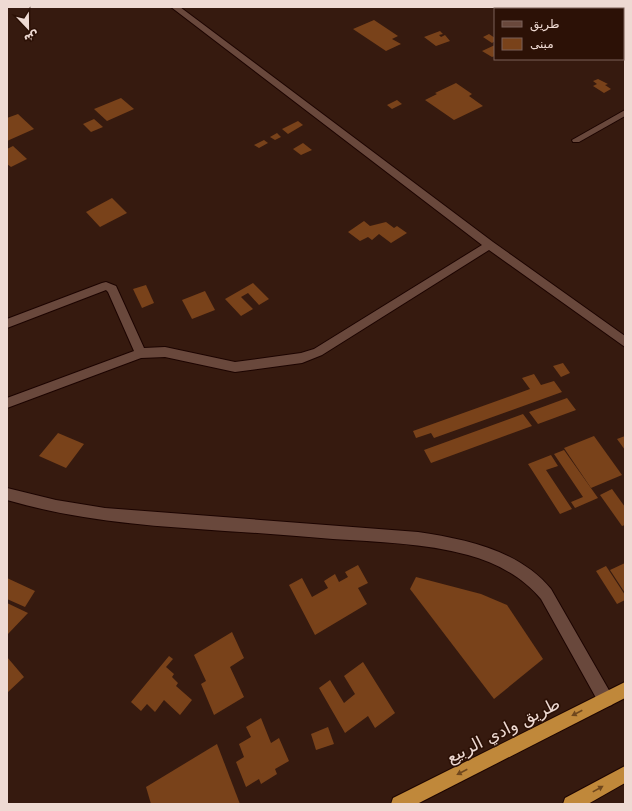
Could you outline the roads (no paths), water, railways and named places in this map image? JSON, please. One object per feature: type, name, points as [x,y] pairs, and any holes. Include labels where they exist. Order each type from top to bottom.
[{"type":"highway","name":"طريق وادي الربيع","points":[[399,804],[625,690]]},
{"type":"highway","points":[[572,804],[625,774]]},
{"type":"street","points":[[175,7],[489,245],[625,342]]},
{"type":"street","points":[[576,140],[622,117]]},
{"type":"street","points":[[7,403],[141,354],[165,352],[235,367],[302,358],[318,352],[489,245]]},
{"type":"street","points":[[7,324],[106,286],[112,289],[141,354]]},
{"type":"street","points":[[7,494],[41,505],[126,518],[248,525],[432,541],[469,548],[498,557],[535,582],[550,598],[606,699]]}]
